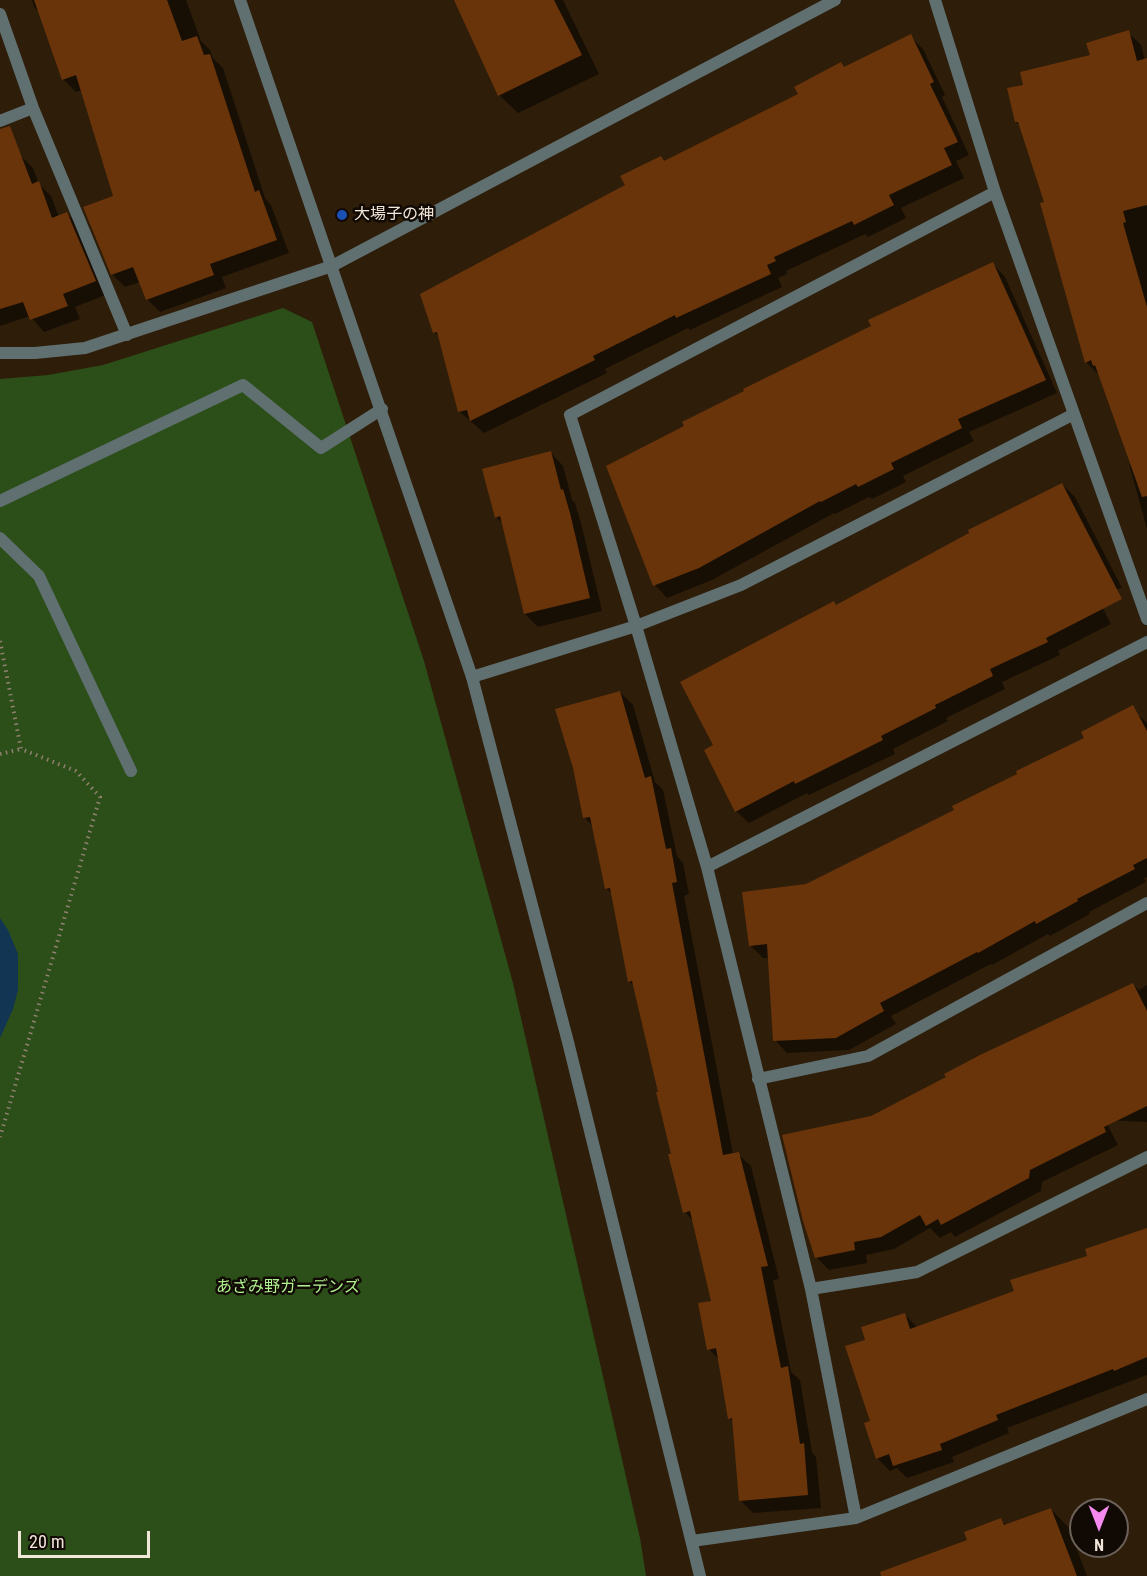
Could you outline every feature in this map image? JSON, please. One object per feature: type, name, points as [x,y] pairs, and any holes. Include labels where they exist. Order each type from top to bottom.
[{"type":"street","points":[[240,0],[472,677],[571,1054],[700,1576]]},
{"type":"street","points":[[0,353],[35,353],[85,348],[332,266],[835,0]]},
{"type":"street","points":[[935,0],[995,192],[1147,619]]},
{"type":"street","points":[[0,14],[33,108],[127,334]]},
{"type":"street","points":[[0,121],[33,108]]},
{"type":"street","points":[[856,1518],[811,1289],[707,867],[636,626],[570,415],[995,192]]},
{"type":"street","points":[[0,501],[243,385],[321,448],[382,409]]},
{"type":"street","points":[[472,677],[636,626],[741,585],[1074,414]]},
{"type":"street","points":[[0,538],[39,576],[131,771]]},
{"type":"street","points":[[707,867],[1147,642]]},
{"type":"street","points":[[758,1079],[868,1056],[1147,903]]},
{"type":"street","points":[[811,1289],[917,1272],[1147,1157]]},
{"type":"street","points":[[692,1541],[856,1518],[1147,1399]]},
{"type":"path","points":[[0,641],[21,748]]},
{"type":"path","points":[[0,754],[21,748],[76,771],[100,797],[0,1137]]},
{"type":"green space","name":"あざみ野ガーデンズ","points":[[283,308],[312,322],[424,661],[513,983],[640,1538],[646,1576],[0,1576],[0,379],[48,375],[103,365]]},
{"type":"water","points":[[0,918],[18,954],[18,990],[13,1009],[0,1038]]},
{"type":"building","points":[[34,0],[167,0],[182,41],[197,36],[204,55],[210,54],[255,192],[259,190],[277,240],[210,264],[214,275],[146,300],[133,267],[111,275],[83,207],[113,196],[76,75],[62,80]]},
{"type":"building","points":[[454,0],[554,0],[582,55],[498,96]]},
{"type":"building","points":[[1129,30],[1137,61],[1147,58],[1147,205],[1123,211],[1126,222],[1123,223],[1147,307],[1147,496],[1142,497],[1095,365],[1093,366],[1091,360],[1085,363],[1040,203],[1044,202],[1018,122],[1015,122],[1007,88],[1023,85],[1020,72],[1090,55],[1086,43]]},
{"type":"building","points":[[911,34],[934,82],[930,84],[958,142],[944,148],[952,165],[889,195],[894,205],[854,225],[852,221],[774,257],[776,261],[767,265],[771,274],[676,318],[675,315],[593,356],[595,360],[470,421],[467,410],[458,412],[437,332],[433,333],[420,294],[625,185],[620,176],[661,156],[664,161],[798,94],[794,87],[841,62],[844,67]]},
{"type":"building","points":[[10,126],[32,184],[39,181],[52,218],[67,212],[96,281],[63,294],[68,306],[30,320],[23,302],[0,309],[0,129]]},
{"type":"building","points":[[993,262],[1046,380],[958,419],[962,428],[891,463],[894,469],[858,487],[856,484],[820,501],[699,568],[653,586],[606,466],[684,426],[682,422],[744,391],[743,389],[871,326],[868,320]]},
{"type":"building","points":[[551,451],[561,490],[563,489],[570,513],[590,598],[524,614],[500,516],[495,518],[482,469]]},
{"type":"building","points":[[1062,483],[1122,599],[1046,638],[1048,642],[990,669],[993,676],[935,705],[936,708],[881,736],[883,740],[795,784],[794,781],[735,812],[704,750],[713,745],[680,682],[834,601],[836,605],[969,533],[968,530]]},
{"type":"building","points":[[620,691],[645,778],[651,776],[666,849],[671,848],[677,882],[672,883],[723,1155],[739,1152],[768,1266],[761,1267],[781,1368],[788,1366],[800,1444],[804,1443],[808,1495],[739,1501],[732,1418],[728,1419],[716,1348],[707,1350],[698,1303],[711,1301],[690,1211],[683,1213],[668,1154],[671,1154],[656,1092],[658,1092],[632,981],[628,982],[610,888],[605,889],[590,817],[583,818],[573,768],[555,709]]},
{"type":"building","points":[[1133,705],[1147,731],[1147,858],[1133,865],[1135,869],[1077,899],[1078,901],[1036,924],[1035,921],[880,1003],[884,1011],[836,1038],[773,1041],[767,944],[749,946],[742,892],[806,884],[954,810],[952,806],[1017,774],[1016,771],[1084,738],[1081,732]]},
{"type":"building","points":[[1133,983],[1147,1011],[1147,1106],[1104,1127],[1106,1132],[1030,1170],[1029,1178],[941,1225],[938,1219],[926,1226],[920,1215],[881,1237],[854,1242],[855,1250],[815,1258],[803,1221],[782,1135],[871,1116],[946,1077],[944,1074],[980,1055]]},
{"type":"building","points":[[1147,1228],[1147,1357],[996,1415],[998,1420],[940,1444],[942,1450],[893,1466],[889,1454],[876,1459],[864,1423],[870,1421],[845,1346],[865,1340],[861,1327],[905,1313],[910,1329],[1014,1291],[1010,1280],[1087,1256],[1085,1249]]},
{"type":"building","points":[[1051,1508],[1077,1576],[881,1576],[880,1572],[967,1540],[964,1532],[1001,1518],[1004,1525]]},
{"type":"place","name":"大場子の神","points":[[342,215]]}]
